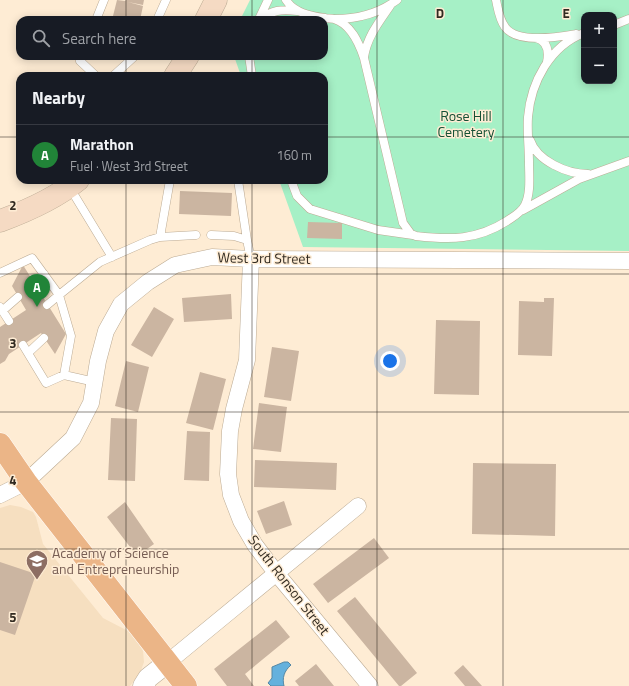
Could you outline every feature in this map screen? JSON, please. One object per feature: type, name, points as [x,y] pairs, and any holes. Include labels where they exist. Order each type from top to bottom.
[{"type":"main road","points":[[208,16],[216,0]]},
{"type":"main road","points":[[178,72],[185,60]]},
{"type":"main road","points":[[0,222],[44,202],[74,184]]},
{"type":"main road","points":[[0,444],[26,482],[186,686]]},
{"type":"street","name":"West 3rd Street","points":[[0,496],[26,482],[73,438],[91,403],[98,361],[106,331],[121,304],[148,282],[175,265],[212,257],[251,259],[629,261]]},
{"type":"street","name":"South Ronson Street","points":[[251,259],[247,360],[234,409],[230,431],[228,474],[231,495],[241,521],[255,545],[277,574],[370,686]]},
{"type":"street","points":[[143,686],[148,678],[277,574],[358,506]]},
{"type":"lane","points":[[98,16],[104,0]]},
{"type":"lane","points":[[158,16],[166,0]]},
{"type":"lane","points":[[261,16],[268,0]]},
{"type":"lane","points":[[286,0],[299,12]]},
{"type":"lane","points":[[496,0],[502,22],[509,32],[519,36],[557,37],[581,33]]},
{"type":"lane","points":[[328,18],[360,17],[377,11],[394,2]]},
{"type":"lane","points":[[364,58],[370,35],[394,2]]},
{"type":"lane","points":[[266,16],[276,11],[289,10],[313,16]]},
{"type":"lane","points":[[334,19],[346,26],[352,33],[364,58],[403,223],[411,234],[416,236]]},
{"type":"lane","points":[[617,24],[629,19]]},
{"type":"lane","points":[[617,25],[629,26]]},
{"type":"lane","points":[[521,212],[526,203],[529,185],[528,117],[532,95],[552,55],[565,43],[581,34]]},
{"type":"lane","points":[[535,37],[542,40],[547,47],[547,63]]},
{"type":"lane","points":[[81,60],[80,62],[91,72]]},
{"type":"lane","points":[[117,72],[131,60]]},
{"type":"lane","points":[[250,60],[251,72]]},
{"type":"lane","points":[[528,134],[534,148],[544,158],[556,166],[578,173],[594,173]]},
{"type":"lane","points":[[292,184],[297,196],[310,209],[378,230],[416,236],[460,238],[481,234],[500,225],[569,184],[594,173],[629,161]]},
{"type":"lane","points":[[74,184],[112,257]]},
{"type":"lane","points":[[160,237],[169,184]]},
{"type":"lane","points":[[239,184],[251,259]]},
{"type":"lane","points":[[48,305],[100,262],[160,237],[196,235]]},
{"type":"lane","points":[[211,235],[234,236],[247,240]]},
{"type":"lane","points":[[0,273],[32,258],[59,295],[62,321],[71,336],[64,375]]},
{"type":"lane","points":[[34,283],[44,274]]},
{"type":"lane","points":[[9,321],[1,309],[18,297]]},
{"type":"lane","points":[[28,353],[44,338]]},
{"type":"lane","points":[[23,345],[46,383],[64,375],[95,382]]},
{"type":"shaded area","name":"Academy of Science and Entrepreneurship","points":[[10,505],[21,507],[33,512],[36,517],[43,544],[103,618],[130,632],[136,639],[143,651],[144,662],[140,673],[130,686],[0,686],[0,508]]},
{"type":"green space","name":"Rose Hill Cemetery","points":[[250,0],[629,0],[629,251],[303,247],[280,184],[328,184],[328,72],[240,72],[235,60],[328,60],[328,16],[242,16]]},
{"type":"water","points":[[288,662],[291,665],[284,675],[284,686],[271,686],[268,683],[272,678],[272,667]]},
{"type":"building","points":[[117,0],[144,0],[143,5],[128,2],[143,6],[141,16],[113,16]]},
{"type":"building","points":[[180,191],[232,193],[231,216],[179,214]]},
{"type":"building","points":[[308,222],[342,223],[342,239],[307,238]]},
{"type":"building","points":[[23,265],[66,334],[55,354],[41,333],[9,354],[5,361],[0,364],[0,327],[26,310],[12,286]]},
{"type":"building","points":[[231,294],[232,319],[184,322],[182,298]]},
{"type":"building","points":[[544,298],[554,298],[552,356],[518,355],[519,301],[544,302]]},
{"type":"building","points":[[154,307],[174,319],[152,357],[131,345]]},
{"type":"building","points":[[436,320],[480,321],[479,395],[434,394]]},
{"type":"building","points":[[272,347],[299,351],[291,401],[264,397]]},
{"type":"building","points":[[126,361],[149,367],[138,412],[115,406]]},
{"type":"building","points":[[200,372],[226,379],[213,430],[186,423]]},
{"type":"building","points":[[259,403],[287,407],[281,452],[253,449]]},
{"type":"building","points":[[111,418],[137,419],[135,481],[108,480]]},
{"type":"building","points":[[187,431],[210,432],[209,481],[184,480]]},
{"type":"building","points":[[255,460],[337,463],[336,490],[254,487]]},
{"type":"building","points":[[473,463],[556,464],[555,536],[472,534]]},
{"type":"building","points":[[284,501],[292,525],[266,534],[257,511]]},
{"type":"building","points":[[125,502],[154,544],[137,556],[107,517]]},
{"type":"building","points":[[374,538],[389,558],[328,603],[313,584]]},
{"type":"building","points":[[0,562],[36,574],[15,635],[0,630]]},
{"type":"building","points":[[355,597],[417,673],[401,686],[399,686],[337,611]]},
{"type":"building","points":[[276,620],[290,637],[245,674],[254,686],[227,686],[214,669]]},
{"type":"building","points":[[316,664],[334,686],[299,686],[295,681]]},
{"type":"building","points":[[463,665],[482,686],[465,686],[454,673]]},
{"type":"place","name":"Marathon","points":[[37,307]]},
{"type":"place","name":"Academy of Science and Entrepreneurship","points":[[37,580]]}]
